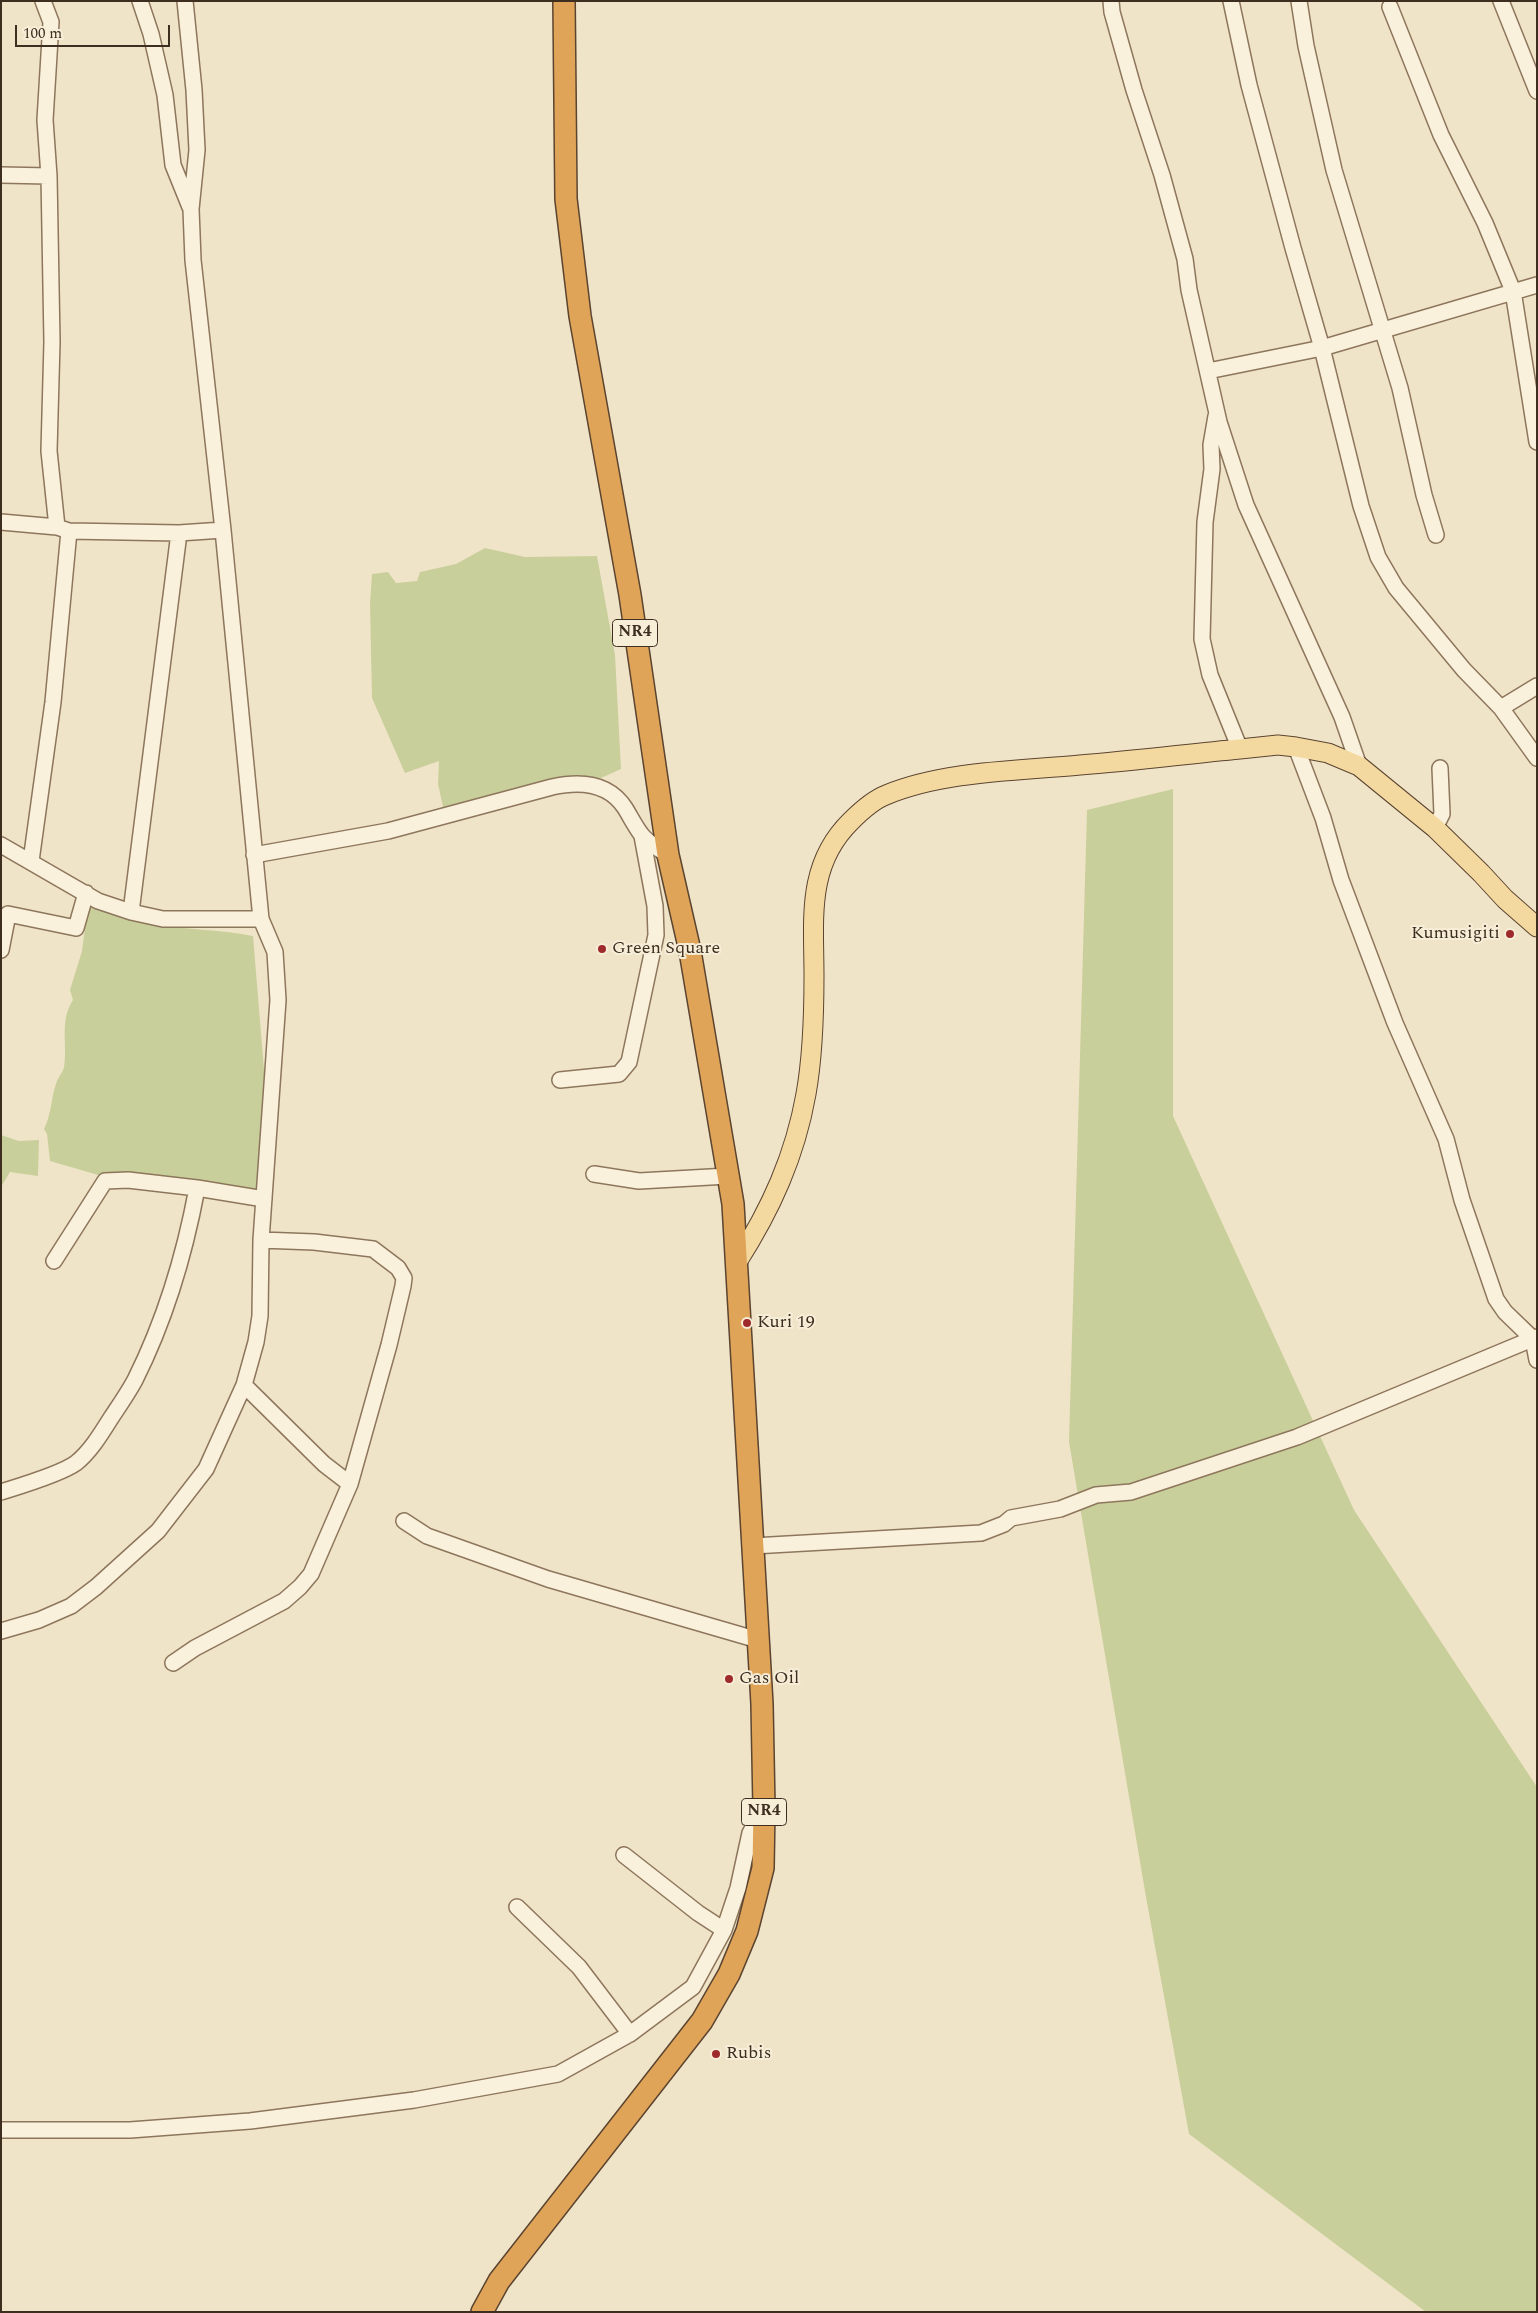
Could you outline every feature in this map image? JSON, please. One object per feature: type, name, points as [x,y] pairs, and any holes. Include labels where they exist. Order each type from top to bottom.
[{"type":"highway","name":"NR4","points":[[485,2308],[499,2281],[702,2021],[729,1974],[747,1931],[763,1868],[764,1808],[758,1640],[733,1204],[690,951],[668,855],[630,595],[588,368],[572,260],[566,199],[564,1]]},
{"type":"main road","points":[[737,1262],[762,1222],[790,1158],[807,1092],[813,1024],[814,901],[818,877],[826,854],[845,826],[863,809],[883,796],[905,788],[1002,772],[1240,749],[1296,746],[1328,753],[1359,766],[1435,828],[1505,899],[1537,927]]},
{"type":"street","points":[[31,861],[53,702],[63,529],[49,451],[52,342],[49,176],[45,120],[51,22],[43,1]]},
{"type":"street","points":[[140,1],[151,34],[165,95],[173,165],[191,209]]},
{"type":"street","points":[[1,1631],[39,1620],[71,1606],[96,1587],[158,1531],[206,1469],[244,1385],[256,1342],[258,1325],[261,1240],[278,1000],[275,952],[262,919],[254,855],[223,530],[193,260],[191,209],[196,141],[194,90],[185,1]]},
{"type":"street","points":[[1111,1],[1112,12],[1134,90],[1162,175],[1184,259],[1189,290],[1217,413],[1246,505],[1338,708],[1359,766]]},
{"type":"street","points":[[1231,1],[1249,85],[1322,348],[1361,506],[1378,557],[1396,588],[1464,670],[1501,708],[1537,758]]},
{"type":"street","points":[[1299,1],[1306,46],[1334,170],[1400,388],[1424,495],[1436,535]]},
{"type":"street","points":[[1501,1],[1537,91]]},
{"type":"street","points":[[1393,3],[1441,135],[1485,223],[1513,291],[1537,442]]},
{"type":"street","points":[[1,174],[49,176]]},
{"type":"street","points":[[1208,371],[1322,348],[1537,285]]},
{"type":"street","points":[[1217,413],[1211,445],[1212,469],[1205,522],[1202,639],[1210,675],[1240,749]]},
{"type":"street","points":[[1,522],[63,529],[179,533],[223,530]]},
{"type":"street","points":[[131,912],[179,533]]},
{"type":"street","points":[[1501,708],[1537,686]]},
{"type":"street","points":[[1296,746],[1323,818],[1342,880],[1395,1024],[1446,1139],[1462,1200],[1496,1299],[1505,1312],[1535,1338],[1537,1360]]},
{"type":"street","points":[[1435,828],[1442,814],[1440,768]]},
{"type":"street","points":[[254,855],[388,831],[569,784],[586,784],[603,788],[623,805],[642,836],[655,906],[656,935],[629,1062],[619,1074],[560,1080]]},
{"type":"street","points":[[642,836],[668,855]]},
{"type":"street","points":[[1,845],[98,901],[131,912],[163,919],[262,919]]},
{"type":"street","points":[[1,950],[8,914],[76,928],[86,893]]},
{"type":"street","points":[[594,1174],[639,1181],[728,1176]]},
{"type":"street","points":[[54,1261],[105,1181],[128,1180],[264,1198]]},
{"type":"street","points":[[1,1492],[65,1469],[76,1463],[104,1429],[134,1381],[160,1326],[192,1216],[197,1188]]},
{"type":"street","points":[[173,1663],[195,1648],[284,1601],[311,1574],[350,1484],[389,1345],[403,1286],[404,1278],[402,1272],[372,1249],[314,1242],[261,1240]]},
{"type":"street","points":[[753,1546],[981,1533],[1004,1524],[1011,1518],[1060,1509],[1096,1495],[1131,1492],[1297,1437],[1535,1338]]},
{"type":"street","points":[[244,1385],[324,1464],[350,1484]]},
{"type":"street","points":[[404,1522],[427,1536],[548,1579],[758,1640]]},
{"type":"street","points":[[1,2130],[139,2129],[250,2121],[414,2100],[550,2076],[630,2034],[693,1988],[724,1930],[738,1888],[750,1833],[764,1808]]},
{"type":"street","points":[[624,1855],[698,1913],[724,1930]]},
{"type":"street","points":[[517,1907],[579,1967],[630,2034]]},
{"type":"green space","points":[[485,548],[525,557],[597,556],[615,655],[621,769],[599,779],[577,776],[540,783],[445,816],[438,784],[439,761],[405,773],[372,698],[370,604],[372,574],[388,572],[396,583],[417,581],[420,572],[456,564]]},
{"type":"green space","points":[[1173,789],[1173,1116],[1354,1510],[1537,1787],[1537,2312],[1426,2312],[1189,2134],[1146,1897],[1069,1442],[1087,810]]},
{"type":"green space","points":[[88,906],[144,923],[253,936],[268,1118],[256,1186],[259,1190],[258,1194],[98,1175],[50,1161],[47,1134],[44,1129],[49,1117],[55,1087],[64,1067],[66,1016],[73,1000],[70,990],[82,951]]},
{"type":"green space","points":[[1,1135],[19,1141],[39,1140],[38,1176],[10,1172],[1,1187]]},
{"type":"place","name":"Kumusigiti","points":[[1510,934]]},
{"type":"place","name":"Green Square","points":[[602,949]]},
{"type":"place","name":"Kuri 19","points":[[747,1323]]},
{"type":"place","name":"Gas Oil","points":[[729,1679]]},
{"type":"place","name":"Rubis","points":[[716,2054]]}]
